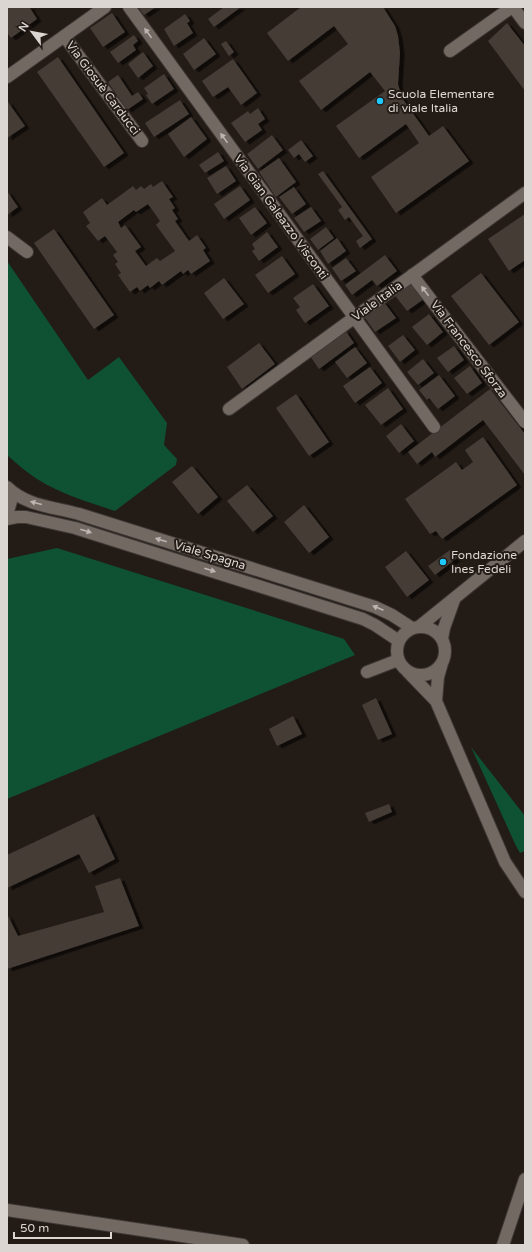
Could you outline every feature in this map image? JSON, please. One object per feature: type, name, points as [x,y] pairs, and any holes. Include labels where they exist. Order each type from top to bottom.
[{"type":"street","name":"Via Giosuè Carducci","points":[[7,77],[104,7]]},
{"type":"street","name":"Via Gian Galeazzo Visconti","points":[[129,7],[434,428]]},
{"type":"street","points":[[450,51],[513,7],[525,23]]},
{"type":"street","name":"Via Giosuè Carducci","points":[[64,36],[142,141]]},
{"type":"street","name":"Viale Italia","points":[[229,409],[525,193]]},
{"type":"street","points":[[7,237],[27,252]]},
{"type":"street","name":"Via Francesco Sforza","points":[[412,275],[525,422]]},
{"type":"street","points":[[7,487],[11,501],[7,515]]},
{"type":"street","name":"Viale Spagna","points":[[7,487],[17,495],[30,501],[78,514],[375,607],[416,627]]},
{"type":"street","name":"Viale Spagna","points":[[7,520],[17,517],[26,517],[75,528],[363,619],[379,627],[398,641]]},
{"type":"street","points":[[525,541],[465,589],[454,600],[416,627],[404,633],[398,641],[396,654],[402,666],[436,701],[505,862],[525,892]]},
{"type":"street","points":[[442,639],[444,628],[454,600]]},
{"type":"street","points":[[416,627],[429,628],[437,632],[445,647],[445,655],[438,677],[436,701]]},
{"type":"street","points":[[367,672],[398,660]]},
{"type":"street","points":[[407,671],[416,675],[426,674],[435,670],[442,663]]},
{"type":"street","points":[[503,1245],[525,1179]]},
{"type":"street","points":[[7,1210],[243,1245]]},
{"type":"green space","points":[[7,261],[88,380],[119,357],[167,423],[164,445],[177,459],[176,465],[115,511],[75,497],[46,484],[29,474],[7,455]]},
{"type":"green space","points":[[57,548],[344,639],[355,655],[7,799],[7,559]]},
{"type":"green space","points":[[471,747],[525,816],[525,851],[520,853],[516,846]]},
{"type":"building","points":[[7,7],[32,7],[30,8],[37,19],[11,38],[7,33]]},
{"type":"building","points":[[138,7],[156,7],[144,15]]},
{"type":"building","points":[[224,7],[241,7],[214,27],[208,19]]},
{"type":"building","points":[[301,7],[383,7],[395,26],[398,36],[400,53],[398,84],[402,98],[429,136],[443,126],[469,161],[396,213],[371,177],[419,143],[406,124],[359,158],[336,126],[385,91],[370,72],[321,110],[299,81],[348,44],[334,26],[288,61],[267,33]]},
{"type":"building","points":[[112,13],[125,32],[103,47],[90,28]]},
{"type":"building","points":[[185,14],[190,21],[187,23],[193,33],[174,46],[164,29]]},
{"type":"building","points":[[507,23],[525,46],[525,91],[488,41]]},
{"type":"building","points":[[134,35],[138,41],[133,45],[136,50],[118,63],[110,52]]},
{"type":"building","points":[[204,38],[216,54],[194,70],[183,54]]},
{"type":"building","points":[[226,41],[234,52],[229,56],[221,44]]},
{"type":"building","points":[[143,52],[153,66],[138,78],[128,64]]},
{"type":"building","points":[[58,57],[124,153],[104,167],[37,72]]},
{"type":"building","points":[[233,59],[257,93],[241,105],[228,87],[213,97],[202,81]]},
{"type":"building","points":[[164,74],[174,89],[152,104],[146,95],[148,94],[144,88]]},
{"type":"building","points":[[118,75],[132,96],[138,92],[143,99],[127,110],[108,82]]},
{"type":"building","points":[[180,100],[189,114],[154,137],[145,123]]},
{"type":"building","points":[[8,102],[25,126],[7,138],[7,103]]},
{"type":"building","points":[[258,108],[265,119],[258,124],[262,130],[245,142],[231,123],[248,111],[250,114]]},
{"type":"building","points":[[191,117],[207,139],[184,157],[168,134]]},
{"type":"building","points":[[272,135],[283,150],[258,169],[247,154]]},
{"type":"building","points":[[301,140],[313,156],[305,162],[299,154],[294,158],[288,150]]},
{"type":"building","points":[[218,152],[224,161],[205,173],[199,165]]},
{"type":"building","points":[[279,158],[296,182],[276,197],[259,172]]},
{"type":"building","points":[[226,166],[236,181],[217,194],[207,178]]},
{"type":"building","points":[[323,171],[372,239],[360,248],[356,241],[363,236],[349,217],[345,220],[338,210],[342,207],[318,174]]},
{"type":"building","points":[[162,181],[173,197],[169,199],[175,208],[172,210],[178,219],[175,221],[189,241],[197,235],[206,248],[203,250],[210,261],[191,274],[188,270],[183,274],[181,271],[162,285],[159,281],[150,288],[148,285],[140,291],[137,287],[130,292],[118,275],[121,273],[115,264],[118,262],[113,255],[117,252],[105,236],[98,241],[86,226],[90,223],[83,212],[102,198],[107,205],[133,186],[136,190],[141,186],[144,189],[151,184],[153,187]],"holes":[[[148,204],[160,221],[156,225],[175,251],[160,261],[157,258],[146,266],[135,251],[141,247],[125,225],[121,228],[118,222],[134,210],[136,212]]]},
{"type":"building","points":[[240,186],[250,200],[224,219],[214,204]]},
{"type":"building","points":[[294,187],[306,204],[292,214],[279,197]]},
{"type":"building","points":[[7,191],[18,207],[7,215]]},
{"type":"building","points":[[255,207],[267,223],[251,235],[239,218]]},
{"type":"building","points":[[311,207],[321,221],[304,232],[294,218]]},
{"type":"building","points":[[525,214],[525,260],[509,271],[488,239]]},
{"type":"building","points":[[326,227],[334,238],[318,250],[310,239]]},
{"type":"building","points":[[54,229],[114,315],[94,329],[34,243]]},
{"type":"building","points":[[267,232],[278,247],[259,261],[252,251],[255,249],[252,244]]},
{"type":"building","points":[[337,238],[346,251],[328,264],[320,251]]},
{"type":"building","points":[[385,255],[397,271],[377,286],[372,280],[352,295],[345,285]]},
{"type":"building","points":[[282,256],[295,274],[268,293],[255,275]]},
{"type":"building","points":[[346,258],[356,271],[341,281],[332,268]]},
{"type":"building","points":[[481,273],[519,322],[489,345],[451,296]]},
{"type":"building","points":[[224,278],[244,304],[223,319],[204,293]]},
{"type":"building","points":[[410,280],[424,299],[407,311],[393,293]]},
{"type":"building","points":[[313,284],[329,306],[305,323],[296,310],[300,307],[293,298]]},
{"type":"building","points":[[383,301],[396,318],[375,332],[363,315]]},
{"type":"building","points":[[429,314],[443,332],[427,345],[412,327]]},
{"type":"building","points":[[345,330],[354,343],[319,369],[310,356]]},
{"type":"building","points":[[403,335],[415,350],[400,362],[388,346]]},
{"type":"building","points":[[259,343],[275,364],[242,389],[227,367]]},
{"type":"building","points":[[454,346],[464,360],[448,372],[437,358]]},
{"type":"building","points":[[355,347],[367,363],[347,378],[335,362]]},
{"type":"building","points":[[423,359],[434,373],[418,385],[407,372]]},
{"type":"building","points":[[470,366],[482,383],[467,394],[454,378]]},
{"type":"building","points":[[370,367],[382,383],[355,403],[343,386]]},
{"type":"building","points":[[439,375],[455,396],[438,409],[429,398],[427,400],[419,390]]},
{"type":"building","points":[[388,388],[403,409],[381,425],[365,405]]},
{"type":"building","points":[[490,389],[525,434],[525,475],[483,420],[435,457],[432,452],[417,464],[408,452]]},
{"type":"building","points":[[296,394],[329,442],[309,456],[276,408]]},
{"type":"building","points":[[401,424],[414,441],[399,453],[386,436]]},
{"type":"building","points":[[483,437],[517,485],[442,539],[436,531],[430,534],[405,499],[456,462],[462,470],[473,462],[465,450]]},
{"type":"building","points":[[192,466],[218,497],[198,514],[172,482]]},
{"type":"building","points":[[247,485],[273,516],[253,532],[227,501]]},
{"type":"building","points":[[304,505],[329,537],[309,553],[284,522]]},
{"type":"building","name":"Fondazione Ines Fedeli","points":[[450,550],[457,558],[435,575],[428,566]]},
{"type":"building","points":[[406,551],[429,580],[407,597],[385,567]]},
{"type":"building","points":[[376,698],[392,734],[378,740],[362,705]]},
{"type":"building","points":[[293,716],[302,734],[277,746],[269,729]]},
{"type":"building","points":[[389,804],[392,812],[369,822],[365,813]]},
{"type":"building","points":[[94,814],[115,859],[89,873],[79,854],[7,888],[7,855]]},
{"type":"building","points":[[120,878],[139,926],[7,969],[7,914],[18,936],[104,912],[95,886]]},
{"type":"place","name":"Scuola Elementare di viale Italia","points":[[380,101]]},
{"type":"place","name":"Fondazione Ines Fedeli","points":[[443,562]]}]
